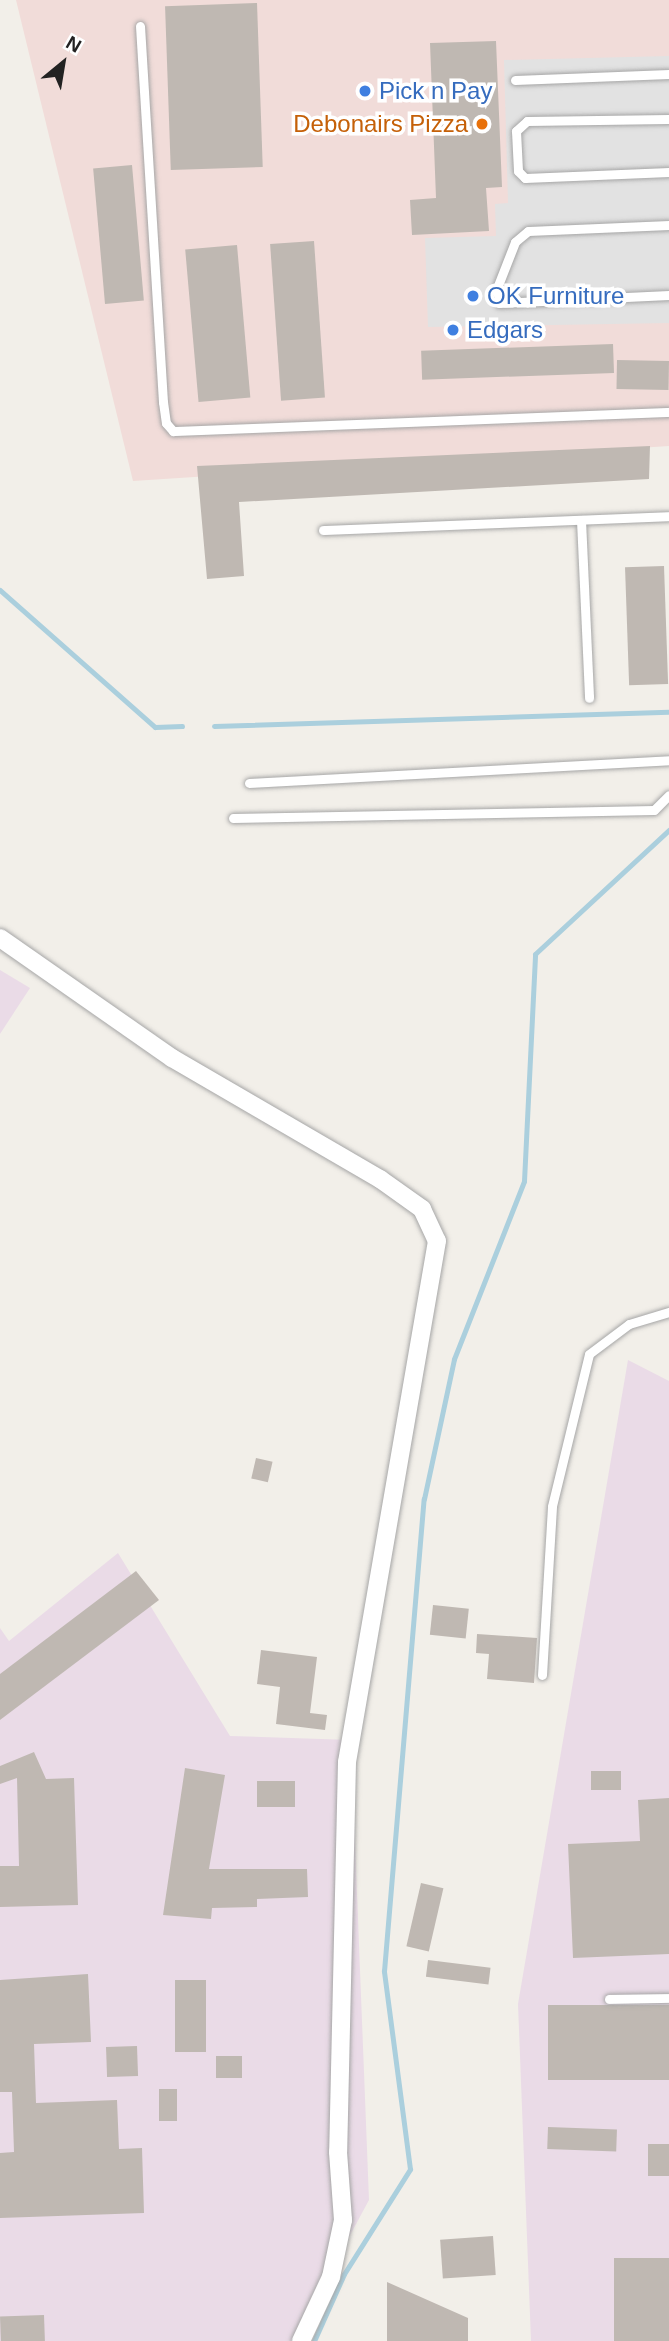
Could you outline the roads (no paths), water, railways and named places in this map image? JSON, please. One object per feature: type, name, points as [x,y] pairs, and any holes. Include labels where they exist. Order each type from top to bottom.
[{"type":"street","points":[[0,937],[172,1058],[380,1178],[422,1209],[437,1241],[347,1762],[338,2152],[343,2220],[331,2277],[301,2341]]},
{"type":"lane","points":[[140,26],[163,402],[166,424],[173,431],[669,412]]},
{"type":"lane","points":[[515,80],[669,74]]},
{"type":"lane","points":[[669,119],[527,121],[516,131],[518,171],[525,178],[669,172]]},
{"type":"lane","points":[[669,225],[528,231],[515,242],[497,288],[499,303],[669,295]]},
{"type":"lane","points":[[323,530],[669,516]]},
{"type":"lane","points":[[581,520],[589,698]]},
{"type":"lane","points":[[249,783],[669,760]]},
{"type":"lane","points":[[233,818],[654,810],[669,795]]},
{"type":"lane","points":[[542,1675],[552,1506],[589,1354],[629,1324],[669,1312]]},
{"type":"lane","points":[[609,1999],[669,1998]]},
{"type":"waterway","points":[[0,590],[155,727],[182,726]]},
{"type":"waterway","points":[[214,726],[669,712]]},
{"type":"waterway","points":[[314,2341],[344,2274],[410,2169],[384,1971],[424,1499],[454,1359],[524,1181],[535,954],[669,830]]},
{"type":"place","name":"Pick n Pay","points":[[365,91]]},
{"type":"place","name":"Debonairs Pizza","points":[[482,124]]},
{"type":"place","name":"OK Furniture","points":[[473,296]]},
{"type":"place","name":"Edgars","points":[[453,330]]}]
